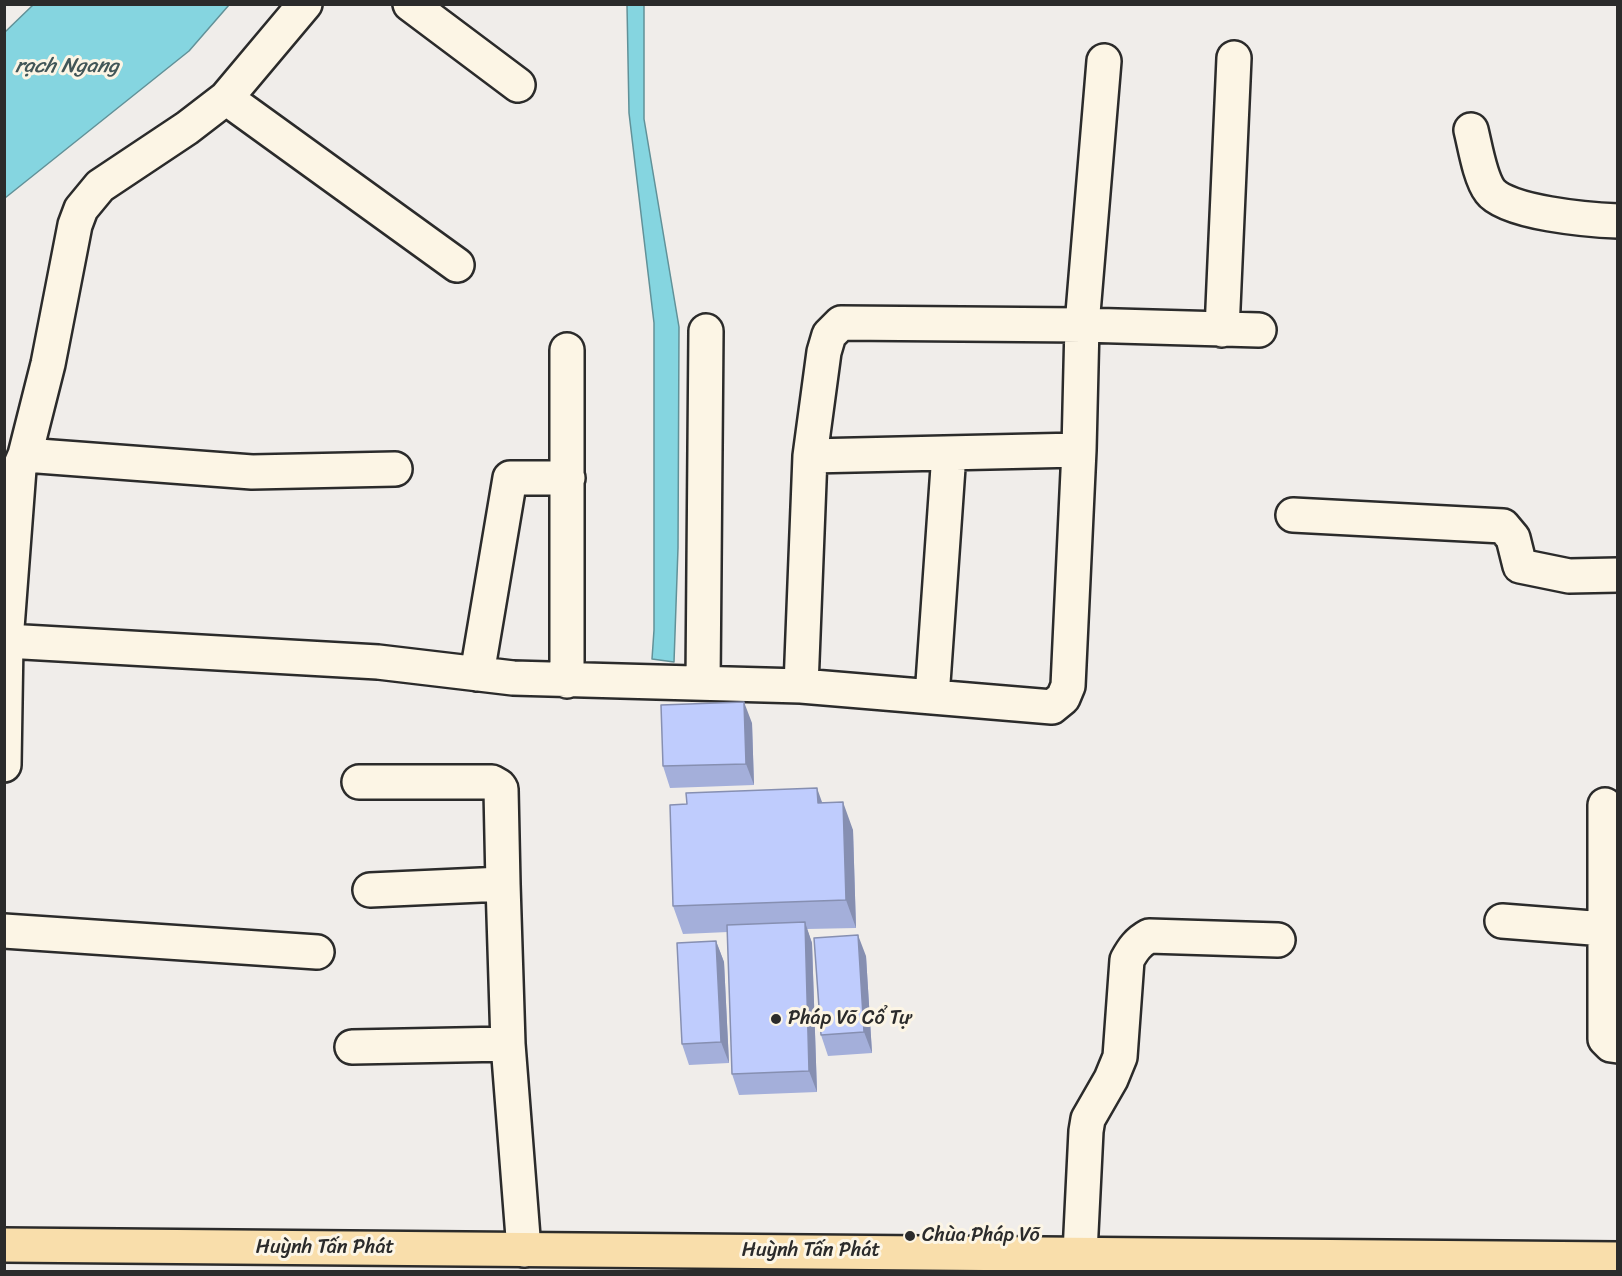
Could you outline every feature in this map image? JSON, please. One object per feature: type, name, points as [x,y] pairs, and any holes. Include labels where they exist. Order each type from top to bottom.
[{"type":"main road","name":"Huỳnh Tấn Phát","points":[[4,1245],[524,1250],[825,1261],[1080,1253],[1617,1259]]},
{"type":"street","points":[[4,765],[6,641],[16,463],[48,364],[75,225],[81,209],[88,197],[107,180],[187,128],[226,98],[305,4]]},
{"type":"street","points":[[410,4],[518,85]]},
{"type":"street","points":[[1222,330],[1234,58]]},
{"type":"street","points":[[6,641],[378,662],[477,674],[567,681],[801,686],[1052,707],[1063,698],[1068,686],[1079,450],[1082,325],[1104,61]]},
{"type":"street","points":[[226,98],[457,265]]},
{"type":"street","points":[[1470,130],[1489,190],[1498,199],[1535,211],[1617,220]]},
{"type":"street","points":[[801,686],[810,456],[824,352],[829,335],[841,323],[1082,325],[1259,330]]},
{"type":"street","points":[[703,683],[706,330]]},
{"type":"street","points":[[567,350],[567,681]]},
{"type":"street","points":[[810,456],[1079,450]]},
{"type":"street","points":[[932,697],[949,453]]},
{"type":"street","points":[[16,463],[252,472],[395,469]]},
{"type":"street","points":[[477,674],[510,478],[568,478]]},
{"type":"street","points":[[1293,515],[1503,526],[1513,538],[1520,566],[1569,576],[1617,574]]},
{"type":"street","points":[[359,782],[492,782],[501,789],[508,1044],[524,1250]]},
{"type":"street","points":[[1605,805],[1605,1039],[1611,1045],[1617,1046]]},
{"type":"street","points":[[370,890],[502,884]]},
{"type":"street","points":[[1502,921],[1605,929]]},
{"type":"street","points":[[4,931],[317,952]]},
{"type":"street","points":[[1080,1253],[1088,1119],[1111,1079],[1120,1057],[1127,960],[1132,950],[1149,936],[1278,940]]},
{"type":"street","points":[[352,1047],[508,1044]]},
{"type":"water","name":"rạch Ngang","points":[[33,5],[229,5],[189,51],[5,198],[5,32]]},
{"type":"water","points":[[627,5],[644,5],[644,119],[679,327],[678,548],[674,662],[652,659],[654,630],[654,323],[629,113]]},
{"type":"building","points":[[744,702],[746,764],[663,766],[661,705]]},
{"type":"building","points":[[817,788],[818,803],[843,802],[846,900],[673,906],[670,805],[687,804],[686,793]]},
{"type":"building","name":"Pháp Võ Cổ Tự","points":[[805,922],[809,1071],[732,1074],[727,925]]},
{"type":"building","points":[[858,935],[864,1032],[821,1035],[814,938]]},
{"type":"building","points":[[716,941],[721,1042],[682,1044],[677,943]]},
{"type":"place","name":"Pháp Võ Cổ Tự","points":[[776,1019]]},
{"type":"place","name":"Chùa Pháp Võ","points":[[910,1236]]}]
